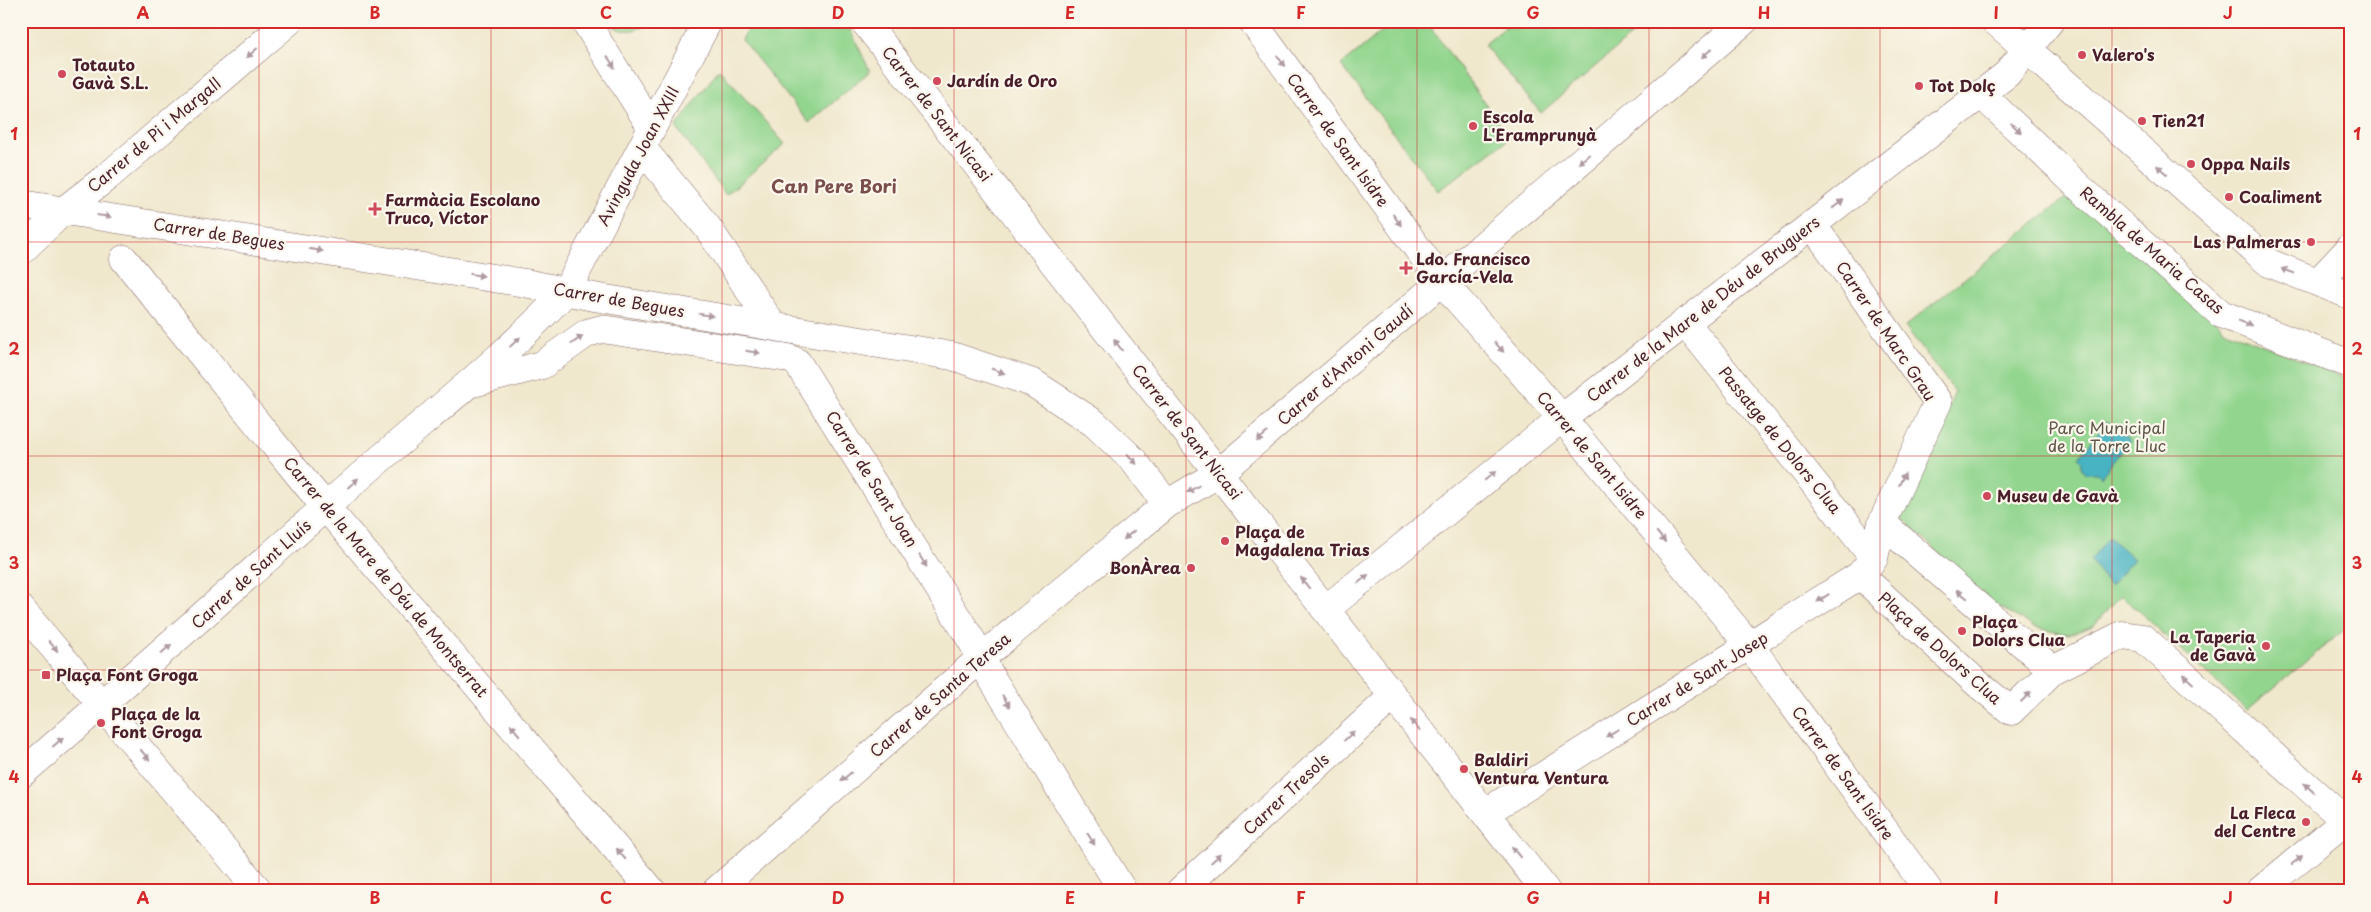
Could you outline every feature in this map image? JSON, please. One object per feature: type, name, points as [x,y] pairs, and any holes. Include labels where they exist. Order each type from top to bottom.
[{"type":"street","name":"Carrer de Pi i Margall","points":[[21,251],[62,212],[107,177],[289,21]]},
{"type":"street","points":[[585,21],[647,138],[773,326]]},
{"type":"street","name":"Avinguda Joan XXIII","points":[[567,290],[708,21]]},
{"type":"street","name":"Carrer de Sant Nicasi","points":[[864,21],[1326,610],[1392,697],[1486,813],[1546,891]]},
{"type":"street","name":"Carrer de Sant Isidre","points":[[1252,21],[1442,282],[1562,418],[1750,646],[1929,891]]},
{"type":"street","name":"Carrer d'Antoni Gaudí","points":[[1219,474],[1744,21]]},
{"type":"street","points":[[1995,21],[2269,263],[2350,295]]},
{"type":"street","name":"Carrer de la Mare de Déu de Bruguers","points":[[1326,610],[1562,418],[2007,74],[2050,21]]},
{"type":"street","name":"Rambla de Maria Casas","points":[[1981,94],[2080,187],[2221,314],[2350,364]]},
{"type":"street","name":"Carrer de Begues","points":[[21,204],[62,212],[104,216],[567,290],[594,297],[952,356],[1033,383],[1094,423],[1133,460],[1167,504]]},
{"type":"street","name":"Carrer de Marc Grau","points":[[1812,224],[1938,402],[1882,523]]},
{"type":"street","points":[[2318,282],[2350,248]]},
{"type":"street","name":"Carrer de la Mare de Déu de Montserrat","points":[[124,259],[326,508],[652,891]]},
{"type":"street","name":"Carrer de Sant Lluís","points":[[21,774],[469,384],[544,315],[567,290]]},
{"type":"street","name":"Passatge de Dolors Clua","points":[[1685,322],[1867,567]]},
{"type":"street","name":"Carrer de Sant Joan","points":[[469,384],[542,365],[587,333],[602,330],[788,358],[797,362],[1123,891]]},
{"type":"street","points":[[1167,504],[1219,474]]},
{"type":"street","name":"Carrer de Santa Teresa","points":[[716,891],[981,658],[1167,504]]},
{"type":"street","points":[[1867,567],[1882,523],[2053,670],[2122,635],[2143,638],[2348,821],[2260,891]]},
{"type":"street","name":"Carrer de Sant Josep","points":[[1486,813],[1750,646],[1867,567]]},
{"type":"street","name":"Plaça de Dolors Clua","points":[[1867,567],[1978,684],[2011,711],[2053,670]]},
{"type":"street","points":[[21,609],[259,891]]},
{"type":"street","name":"Carrer Tresols","points":[[1180,891],[1392,697]]},
{"type":"green space","points":[[609,21],[653,21],[636,29],[624,30],[613,26]]},
{"type":"green space","points":[[751,21],[846,21],[870,71],[809,123],[742,40]]},
{"type":"green space","points":[[1394,21],[1426,21],[1510,138],[1438,191],[1341,65]]},
{"type":"green space","points":[[1512,21],[1648,21],[1541,113],[1484,45]]},
{"type":"green space","points":[[719,69],[785,144],[726,195],[676,127]]},
{"type":"green space","name":"Parc Municipal de la Torre Lluc","points":[[2073,192],[2226,330],[2350,380],[2350,625],[2247,710],[2121,595],[2093,626],[2068,635],[2034,627],[1994,604],[1900,517],[1955,392],[1905,326]]},
{"type":"water","points":[[2107,422],[2130,440],[2101,477],[2097,473],[2085,473],[2081,467],[2082,462],[2078,458]]},
{"type":"water","points":[[2109,537],[2134,559],[2110,586],[2090,560]]},
{"type":"place","name":"Valero's","points":[[2082,55]]},
{"type":"place","name":"Totauto Gavà S.L.","points":[[62,74]]},
{"type":"place","name":"Jardín de Oro","points":[[937,81]]},
{"type":"place","name":"Tot Dolç","points":[[1919,86]]},
{"type":"place","name":"Tien21","points":[[2142,121]]},
{"type":"place","name":"Escola L'Eramprunyà","points":[[1473,126]]},
{"type":"place","name":"Oppa Nails","points":[[2191,164]]},
{"type":"place","name":"Coaliment","points":[[2229,197]]},
{"type":"place","name":"Farmàcia Escolano Truco, Víctor","points":[[375,209]]},
{"type":"place","name":"Las Palmeras","points":[[2311,242]]},
{"type":"place","name":"Ldo. Francisco García-Vela","points":[[1406,268]]},
{"type":"place","name":"Museu de Gavà","points":[[1987,496]]},
{"type":"place","name":"Plaça de Magdalena Trias","points":[[1225,541]]},
{"type":"place","name":"BonÀrea","points":[[1191,568]]},
{"type":"place","name":"Plaça Dolors Clua","points":[[1962,631]]},
{"type":"place","name":"La Taperia de Gavà","points":[[2266,646]]},
{"type":"place","name":"Plaça Font Groga","points":[[46,675]]},
{"type":"place","name":"Plaça de la Font Groga","points":[[101,723]]},
{"type":"place","name":"Baldiri Ventura Ventura","points":[[1464,769]]},
{"type":"place","name":"La Fleca del Centre","points":[[2306,822]]},
{"type":"district","name":"Can Pere Bori","points":[[834,187]]}]
